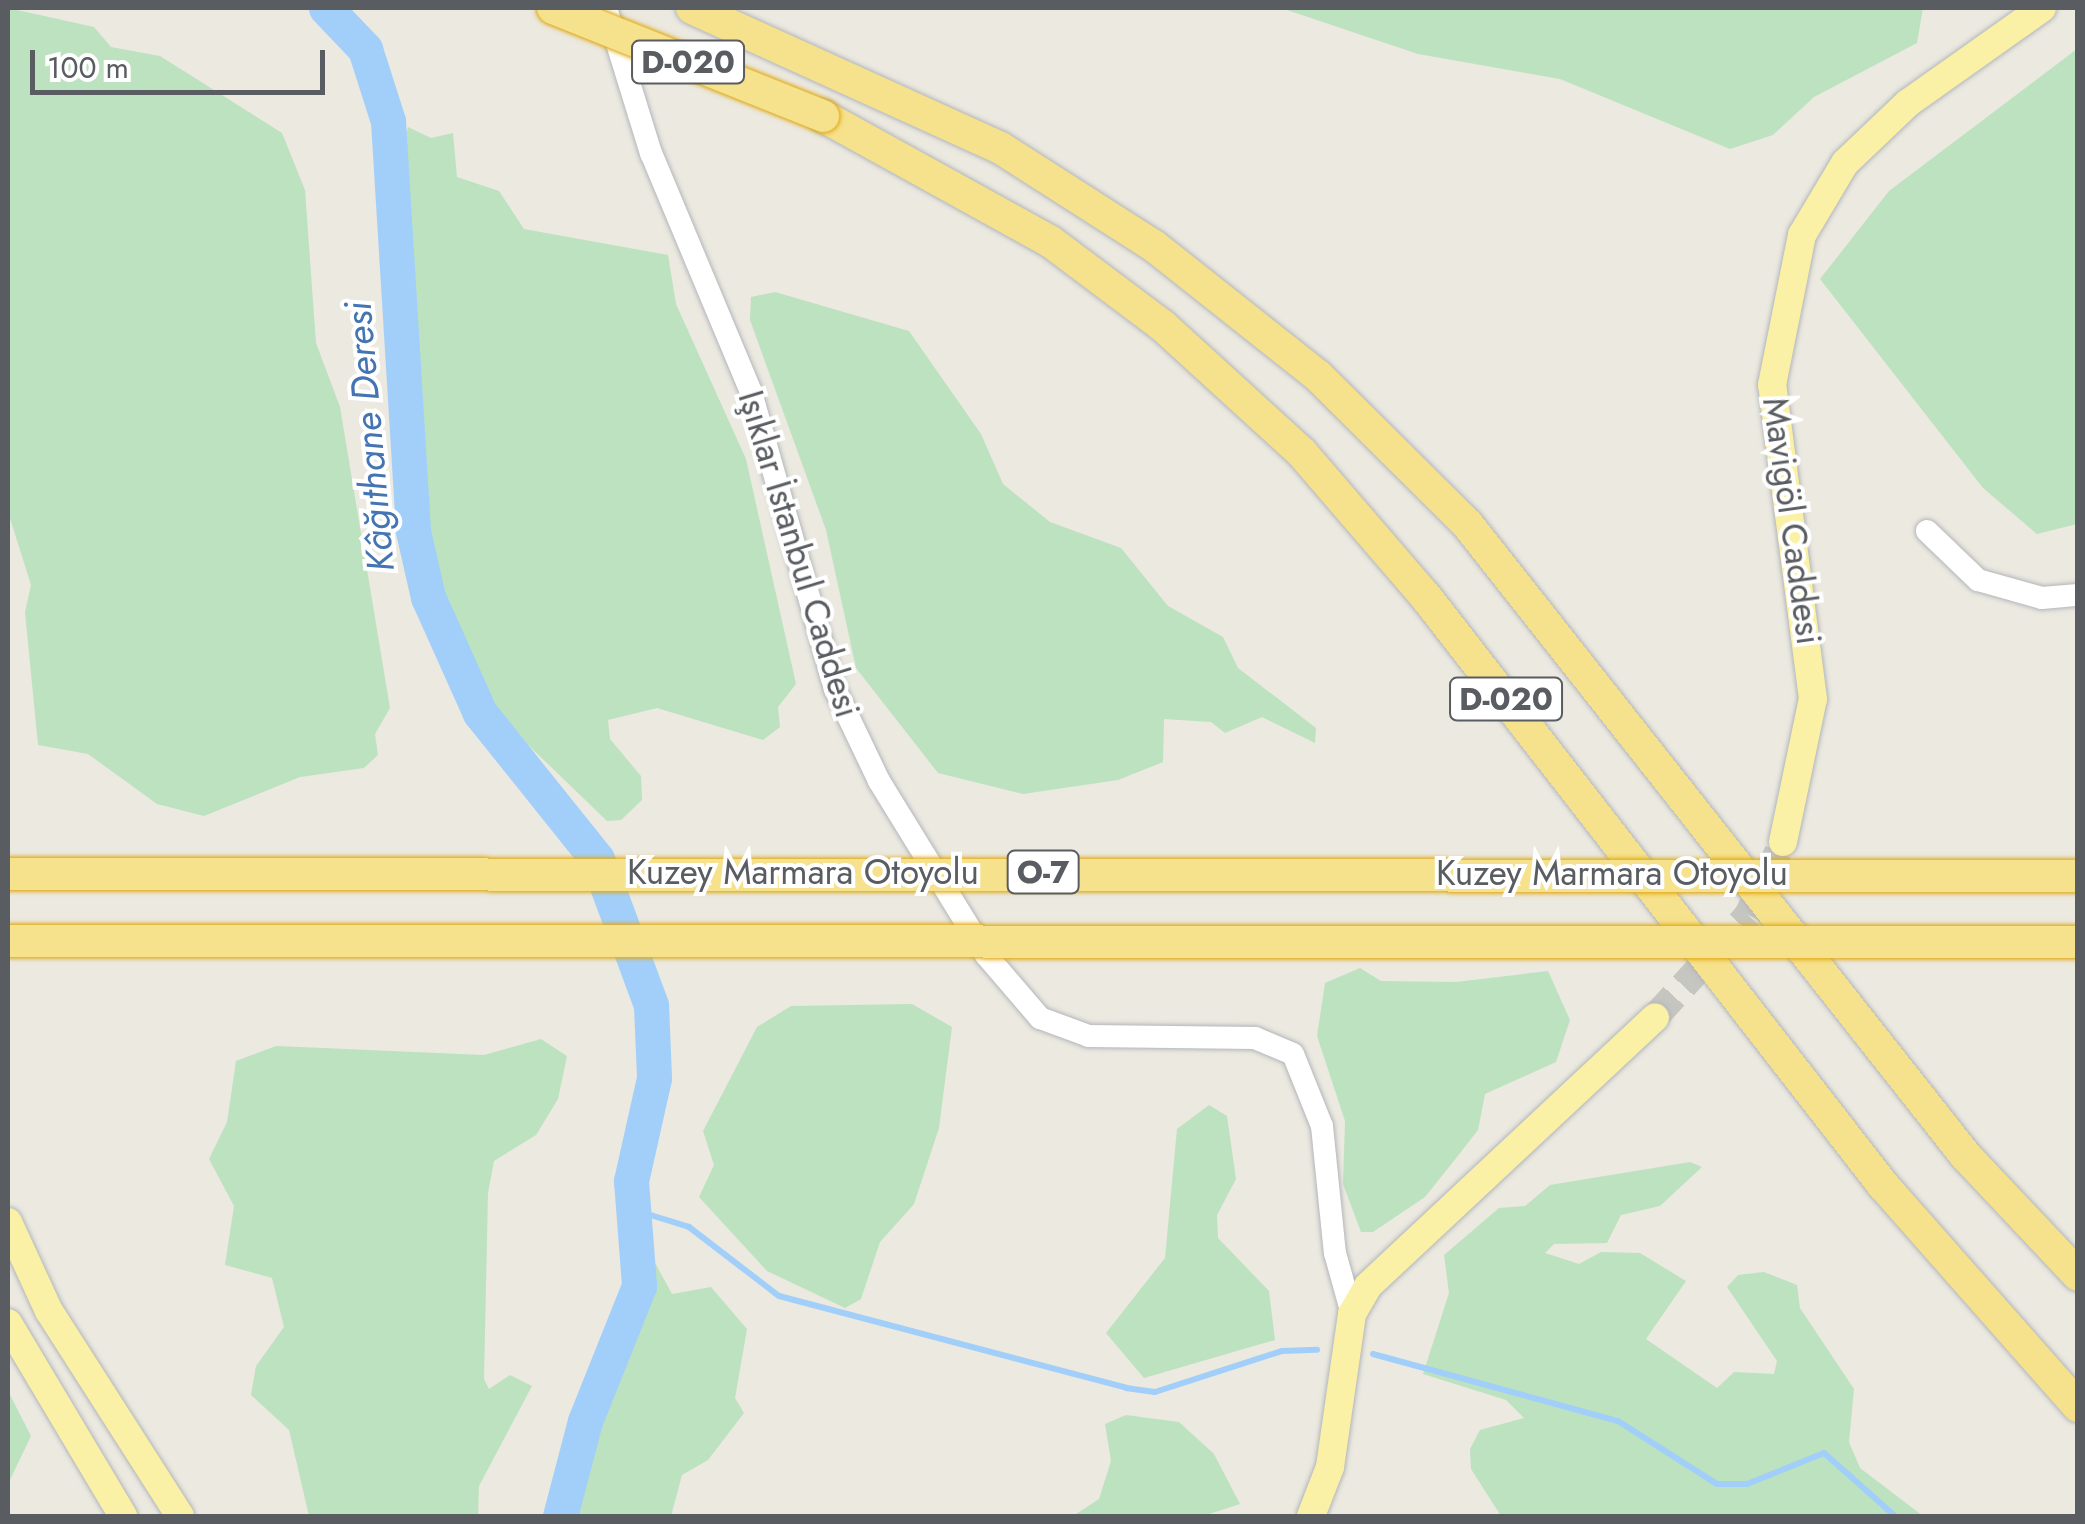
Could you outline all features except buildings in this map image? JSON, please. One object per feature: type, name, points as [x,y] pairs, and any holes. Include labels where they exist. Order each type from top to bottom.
[{"type":"highway","name":"D-020","points":[[553,8],[822,116],[1066,252],[1302,453],[1426,597],[1883,1185],[2078,1406]]},
{"type":"highway","name":"D-020","points":[[692,8],[843,69],[999,148],[1140,237],[1267,331],[1386,440],[1575,654],[1965,1155],[2078,1275]]},
{"type":"highway","name":"Kuzey Marmara Otoyolu","points":[[8,874],[2078,876]]},
{"type":"highway","name":"Kuzey Marmara Otoyolu","points":[[8,941],[2078,942]]},
{"type":"main road","name":"Mavigöl Caddesi","points":[[1784,842],[1813,699],[1772,385],[1802,235],[1857,151],[2042,8]]},
{"type":"main road","points":[[1311,1516],[1330,1467],[1352,1314],[1434,1217],[1655,1018]]},
{"type":"main road","points":[[8,1222],[49,1310],[180,1516]]},
{"type":"main road","points":[[8,1323],[122,1516]]},
{"type":"street","name":"Işıklar İstanbul Caddesi","points":[[606,8],[651,153],[751,392],[836,689],[870,764],[986,955],[1040,1018],[1089,1036],[1255,1038],[1293,1054],[1322,1126],[1336,1254],[1352,1314]]},
{"type":"street","points":[[1927,531],[1978,580],[2042,598],[2078,595]]},
{"type":"green space","points":[[8,8],[94,27],[111,47],[160,56],[282,133],[305,190],[316,343],[340,407],[390,708],[375,734],[378,755],[364,768],[300,777],[204,816],[157,804],[88,754],[38,745],[25,612],[31,585],[8,512]]},
{"type":"green space","points":[[1281,8],[1923,8],[1917,43],[1814,97],[1773,135],[1730,149],[1560,79],[1418,54]]},
{"type":"green space","points":[[2077,49],[2077,524],[2037,534],[1983,488],[1820,279],[1889,191]]},
{"type":"green space","points":[[408,127],[431,138],[453,133],[457,177],[499,191],[524,229],[668,255],[676,304],[746,459],[796,684],[778,707],[780,727],[763,740],[657,708],[608,720],[610,739],[641,776],[642,800],[621,820],[607,821],[494,712],[442,623],[416,492],[413,253],[398,165]]},
{"type":"green space","points":[[775,292],[909,331],[981,434],[1003,484],[1050,522],[1121,548],[1168,606],[1223,637],[1238,668],[1316,728],[1315,743],[1262,717],[1225,733],[1211,722],[1164,719],[1163,762],[1118,780],[1023,794],[938,773],[856,668],[826,530],[750,320],[751,297]]},
{"type":"green space","points":[[1360,968],[1381,981],[1456,982],[1548,971],[1570,1020],[1556,1062],[1485,1094],[1478,1130],[1425,1197],[1373,1232],[1361,1232],[1343,1184],[1345,1121],[1317,1036],[1325,983]]},
{"type":"green space","points":[[912,1004],[952,1027],[939,1128],[914,1204],[880,1242],[861,1299],[845,1308],[767,1271],[699,1197],[714,1165],[703,1131],[757,1027],[791,1006]]},
{"type":"green space","points":[[541,1039],[567,1056],[558,1099],[536,1135],[494,1161],[488,1193],[484,1379],[489,1389],[510,1375],[532,1386],[479,1486],[478,1516],[309,1516],[289,1430],[251,1395],[256,1366],[284,1327],[272,1278],[225,1265],[234,1206],[209,1159],[227,1122],[236,1061],[276,1046],[484,1055]]},
{"type":"green space","points":[[1209,1105],[1227,1116],[1236,1179],[1217,1215],[1218,1238],[1269,1291],[1275,1340],[1144,1378],[1106,1333],[1165,1258],[1177,1129]]},
{"type":"green space","points":[[1690,1162],[1702,1167],[1660,1206],[1621,1215],[1607,1243],[1554,1244],[1545,1253],[1579,1264],[1601,1252],[1640,1253],[1686,1281],[1646,1339],[1717,1388],[1734,1372],[1774,1374],[1777,1361],[1727,1287],[1738,1275],[1764,1272],[1797,1285],[1800,1308],[1854,1389],[1849,1442],[1860,1468],[1923,1516],[1501,1516],[1471,1469],[1470,1449],[1480,1430],[1524,1418],[1506,1400],[1423,1374],[1449,1293],[1444,1255],[1499,1208],[1525,1206],[1550,1185]]},
{"type":"green space","points":[[647,1248],[672,1294],[711,1287],[747,1329],[735,1398],[744,1413],[708,1460],[682,1475],[671,1516],[557,1516],[574,1431]]},
{"type":"green space","points":[[8,1391],[31,1436],[8,1484]]},
{"type":"green space","points":[[1126,1415],[1179,1422],[1214,1454],[1240,1504],[1203,1516],[1073,1516],[1099,1499],[1111,1461],[1105,1424]]},
{"type":"waterway","name":"Kâğıthane Deresi","points":[[326,8],[365,49],[388,121],[413,531],[428,597],[480,713],[597,859],[651,1005],[654,1078],[631,1181],[639,1286],[585,1421],[560,1516]]},
{"type":"waterway","points":[[644,1213],[689,1227],[779,1296],[1126,1388],[1155,1392],[1282,1351],[1317,1350]]},
{"type":"waterway","points":[[1373,1354],[1618,1421],[1717,1484],[1747,1484],[1824,1453],[1895,1516]]},
{"type":"tunnel","points":[[1655,1017],[1748,915],[1783,842]]}]
